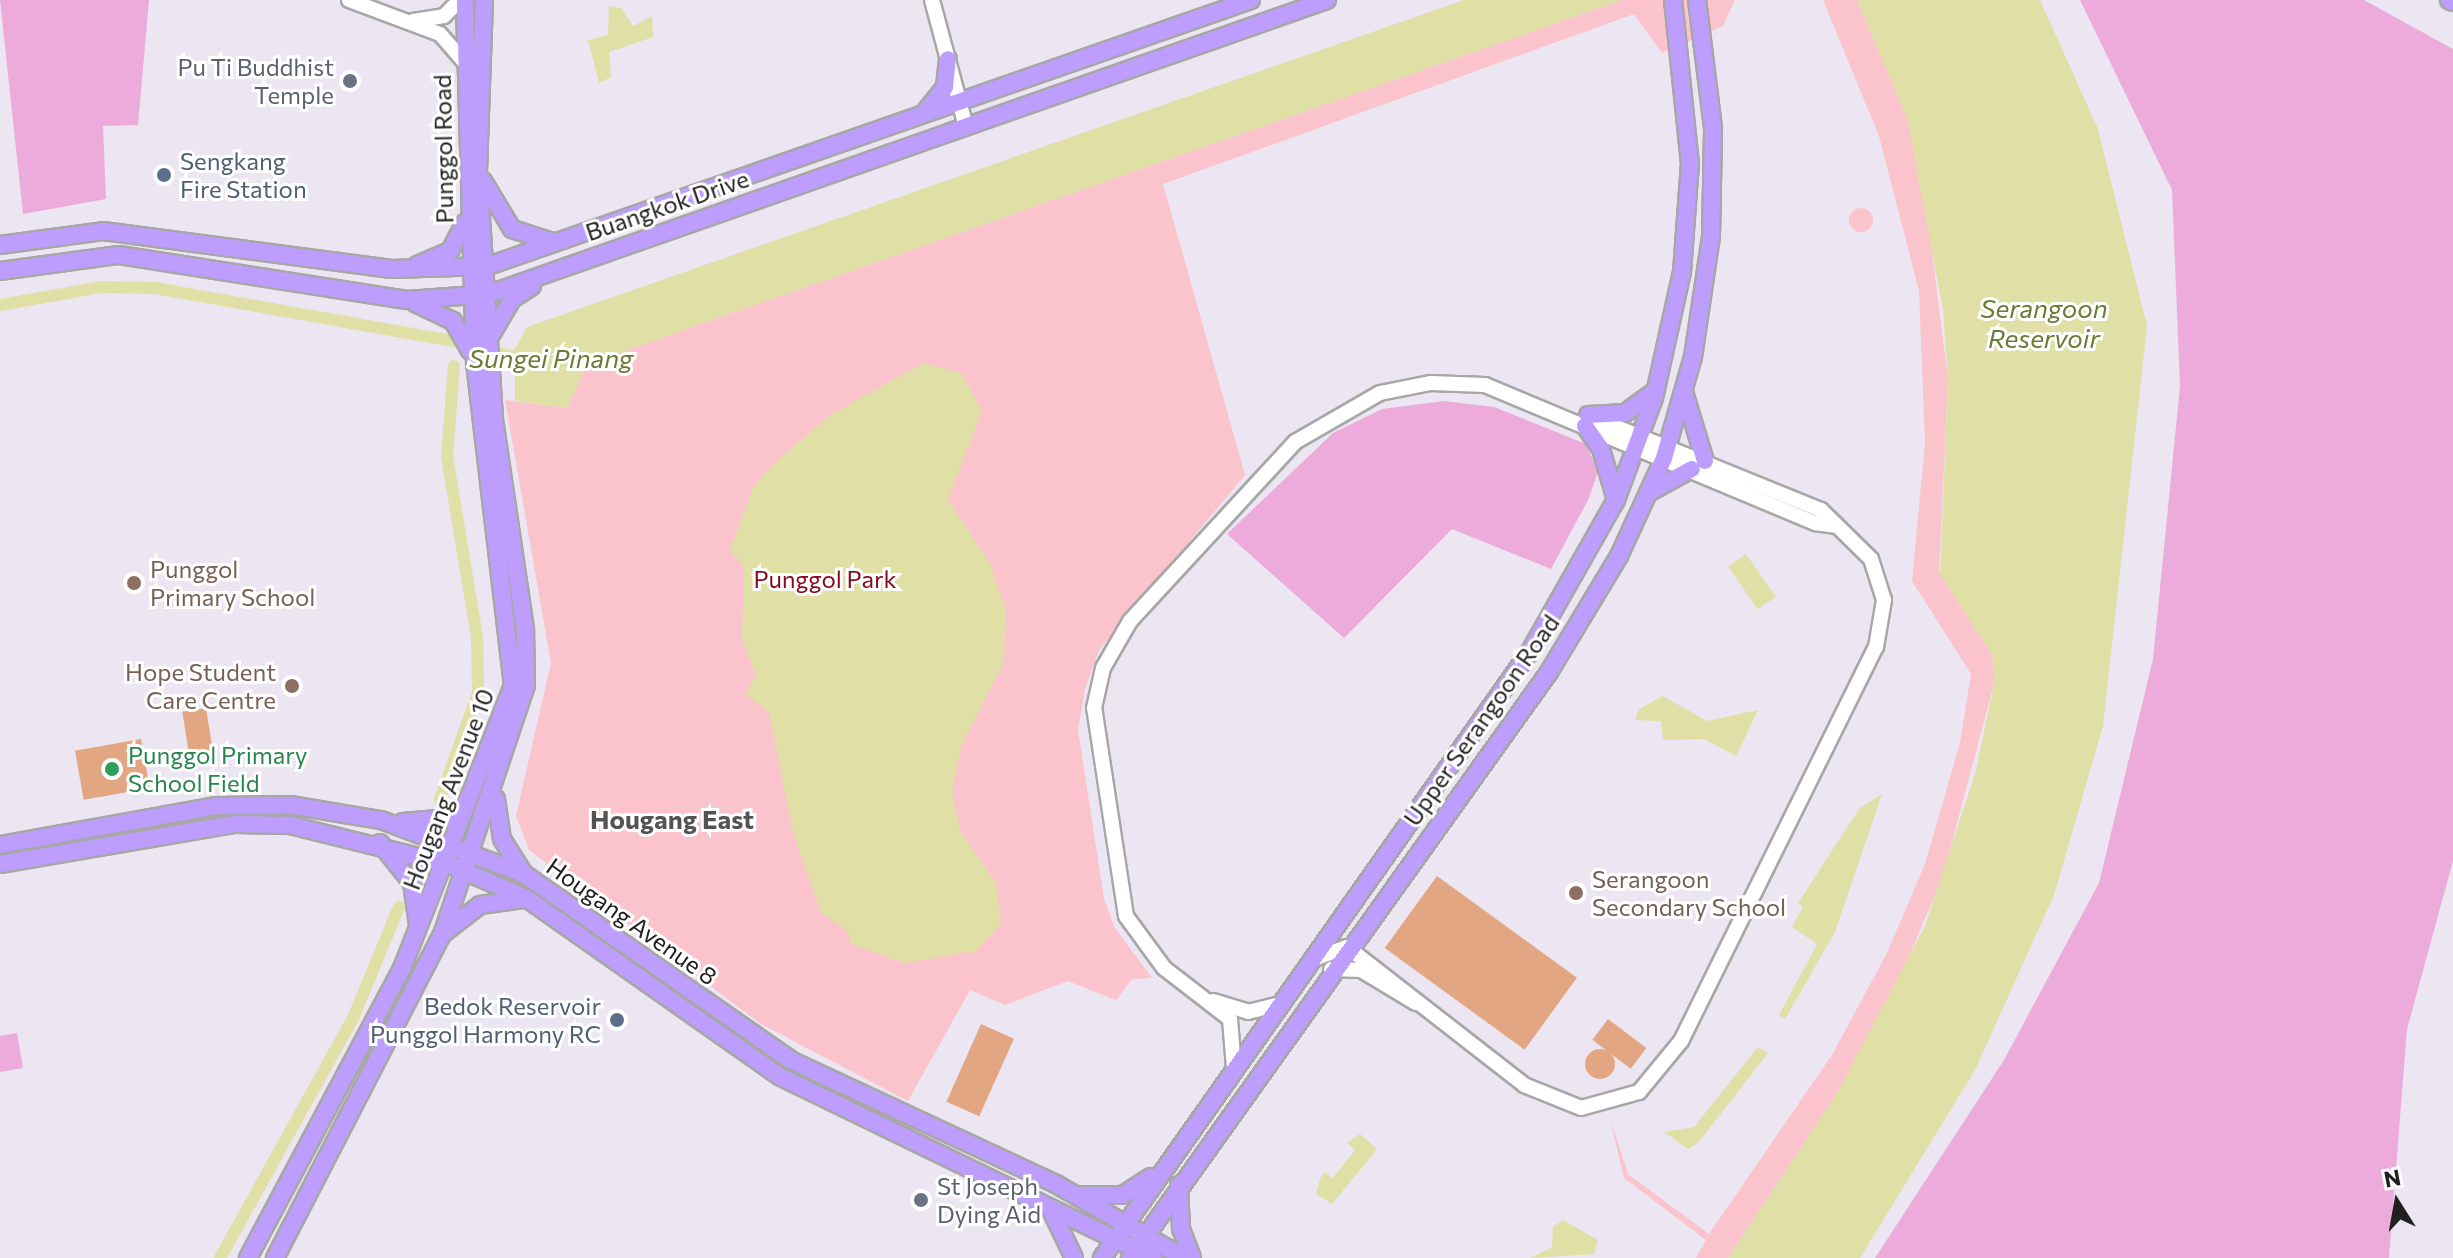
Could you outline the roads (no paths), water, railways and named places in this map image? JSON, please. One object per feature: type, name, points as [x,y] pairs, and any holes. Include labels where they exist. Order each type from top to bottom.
[{"type":"main road","name":"Punggol Road","points":[[463,0],[470,270],[480,296]]},
{"type":"main road","name":"Punggol Road","points":[[480,296],[488,266],[478,172],[484,0]]},
{"type":"main road","name":"Buangkok Drive","points":[[0,245],[140,233],[392,269],[470,270],[560,242],[1251,0]]},
{"type":"main road","name":"Buangkok Drive","points":[[0,271],[79,258],[166,258],[407,300],[480,296],[1327,0]]},
{"type":"main road","name":"Upper Serangoon Road","points":[[1132,1255],[1331,969],[1549,672],[1647,494],[1666,453],[1684,391],[1708,267],[1714,160],[1697,0]]},
{"type":"main road","name":"Upper Serangoon Road","points":[[1102,1258],[1162,1168],[1283,1003],[1310,960],[1529,653],[1616,500],[1657,389],[1677,303],[1689,190],[1685,70],[1673,1]]},
{"type":"main road","points":[[917,118],[941,96],[948,59]]},
{"type":"main road","points":[[478,172],[512,229],[560,242]]},
{"type":"main road","points":[[392,269],[450,251],[467,217]]},
{"type":"main road","points":[[490,337],[512,299],[553,272]]},
{"type":"main road","name":"Hougang Avenue 10","points":[[275,1258],[442,935],[495,792],[526,685],[490,337],[480,296]]},
{"type":"main road","name":"Hougang Avenue 10","points":[[248,1258],[418,930],[448,864],[513,686],[475,364],[480,296]]},
{"type":"main road","points":[[407,300],[453,321],[475,364]]},
{"type":"main road","points":[[1616,500],[1601,449],[1587,420],[1632,410],[1657,389]]},
{"type":"main road","points":[[1647,494],[1699,465],[1684,391]]},
{"type":"main road","points":[[495,792],[502,839],[524,874]]},
{"type":"main road","points":[[381,820],[450,818],[473,793]]},
{"type":"main road","name":"Hougang Avenue 8","points":[[0,845],[216,806],[290,805],[381,820],[524,874],[792,1061],[1077,1195],[1118,1233]]},
{"type":"main road","name":"Hougang Avenue 8","points":[[0,864],[235,824],[290,825],[380,843],[448,864],[526,898],[779,1076],[1049,1207],[1118,1233],[1145,1234],[1184,1258]]},
{"type":"main road","points":[[380,843],[412,883],[418,930]]},
{"type":"main road","points":[[442,935],[480,905],[526,898]]},
{"type":"main road","points":[[1077,1195],[1123,1195],[1162,1168]]},
{"type":"main road","points":[[1179,1185],[1181,1229],[1192,1258]]},
{"type":"main road","points":[[1049,1207],[1074,1258]]},
{"type":"main road","points":[[1118,1233],[1132,1255],[1153,1258]]},
{"type":"street","points":[[349,0],[413,21],[451,42],[466,64]]},
{"type":"street","points":[[413,21],[444,16],[463,0]]},
{"type":"street","points":[[932,0],[966,127]]},
{"type":"street","points":[[1234,1068],[1235,1030],[1213,1001],[1151,955],[1117,885],[1095,723],[1113,647],[1262,475],[1349,405],[1406,386],[1464,383],[1498,387],[1699,465],[1815,523],[1837,526],[1875,569],[1884,600],[1876,647],[1664,1070],[1627,1099],[1581,1108],[1551,1101],[1347,947],[1310,960]]},
{"type":"street","points":[[1331,969],[1361,970],[1424,1007]]},
{"type":"street","points":[[1213,1001],[1248,1012],[1283,1003]]},
{"type":"water","name":"Sungei Pinang","points":[[1464,0],[1622,0],[587,364],[567,408],[515,401],[515,349],[527,327]]},
{"type":"water","name":"Serangoon Reservoir","points":[[1857,0],[2040,0],[2098,129],[2147,326],[2103,726],[2054,895],[1975,1070],[1860,1258],[1728,1258],[1836,1095],[1925,926],[1975,774],[1995,680],[1992,655],[1940,574],[1948,379],[1943,310],[1907,118]]},
{"type":"water","points":[[609,6],[621,8],[633,26],[652,16],[653,37],[609,52],[611,77],[599,83],[588,40],[608,35]]},
{"type":"water","points":[[923,363],[961,373],[982,411],[948,499],[990,564],[1006,611],[1003,664],[961,746],[952,791],[960,831],[996,883],[1001,924],[976,951],[904,963],[851,944],[848,931],[821,913],[793,832],[769,712],[745,694],[756,676],[742,638],[744,567],[730,550],[753,488],[771,466],[829,416]]},
{"type":"water","points":[[1746,554],[1776,597],[1758,609],[1728,567]]},
{"type":"water","points":[[1663,696],[1707,721],[1758,710],[1736,756],[1704,739],[1663,740],[1661,721],[1635,720],[1639,709]]},
{"type":"water","points":[[1882,794],[1835,932],[1785,1019],[1779,1015],[1817,944],[1792,927],[1803,907],[1798,903],[1859,809]]},
{"type":"water","points":[[1758,1047],[1768,1053],[1698,1143],[1688,1149],[1664,1132],[1694,1127]]},
{"type":"water","points":[[1360,1134],[1377,1149],[1332,1204],[1316,1194],[1320,1179],[1324,1172],[1333,1178],[1355,1150],[1347,1143]]},
{"type":"water","points":[[1563,1220],[1598,1240],[1594,1254],[1530,1258],[1552,1247],[1553,1227]]},
{"type":"waterway","points":[[0,305],[102,287],[155,288],[457,342]]},
{"type":"waterway","points":[[503,354],[516,357]]},
{"type":"waterway","points":[[440,799],[478,693],[477,637],[447,456],[454,366]]},
{"type":"waterway","points":[[220,1258],[353,1018],[399,907]]},
{"type":"place","name":"Pu Ti Buddhist Temple","points":[[350,81]]},
{"type":"place","name":"Sengkang Fire Station","points":[[164,175]]},
{"type":"place","name":"Punggol Primary School","points":[[134,583]]},
{"type":"place","name":"Hope Student Care Centre","points":[[292,686]]},
{"type":"place","name":"Punggol Primary School Field","points":[[112,769]]},
{"type":"place","name":"Serangoon Secondary School","points":[[1576,893]]},
{"type":"place","name":"Bedok Reservoir Punggol Harmony RC","points":[[617,1020]]},
{"type":"place","name":"St Joseph Dying Aid","points":[[921,1200]]},
{"type":"district","name":"Hougang East","points":[[672,819]]},
{"type":"park label","name":"Punggol Park","points":[[825,579]]}]
